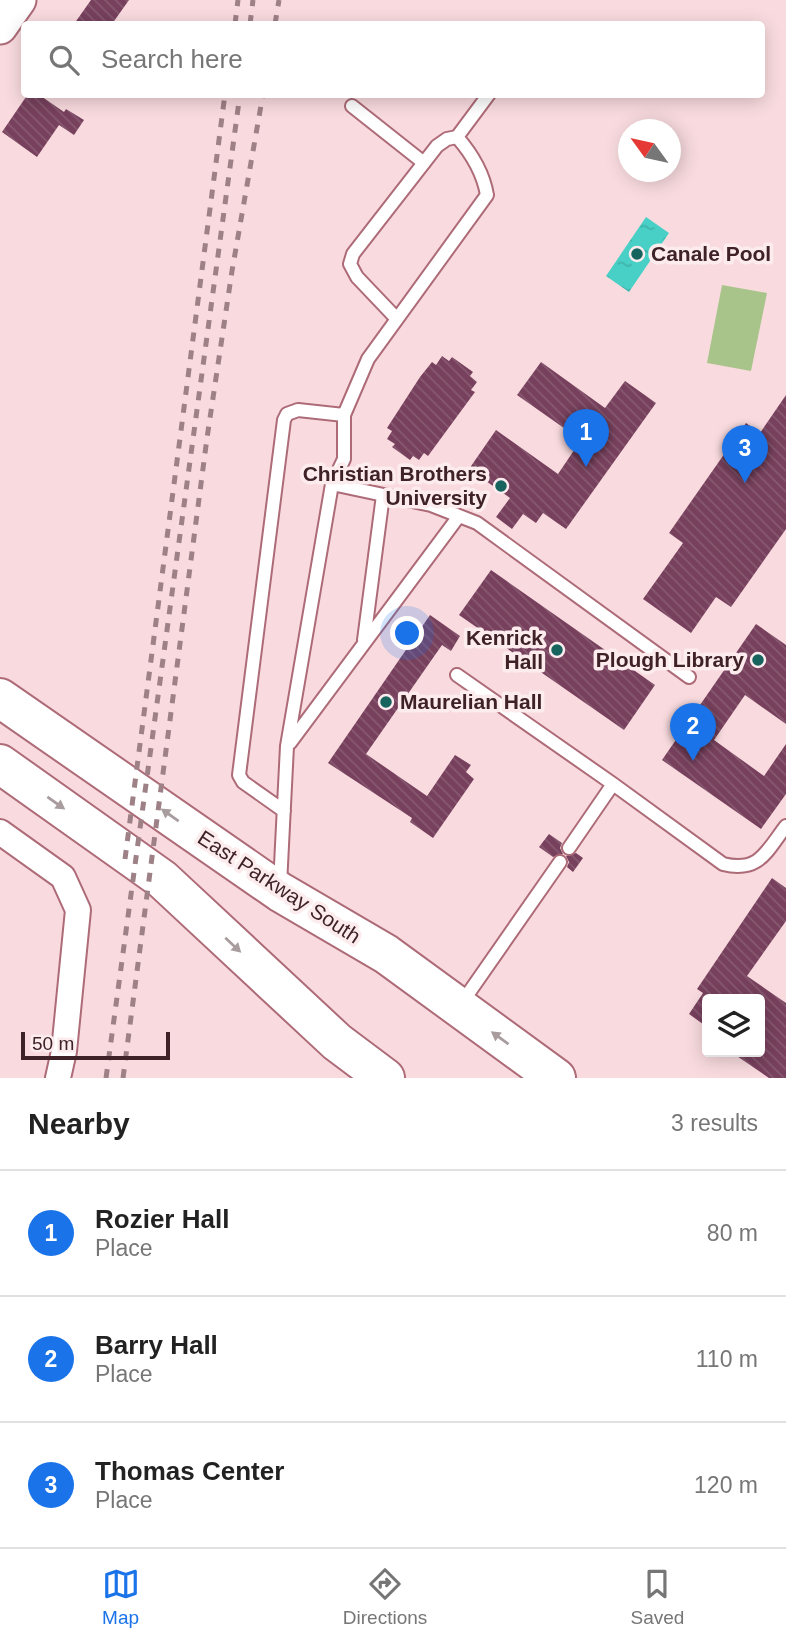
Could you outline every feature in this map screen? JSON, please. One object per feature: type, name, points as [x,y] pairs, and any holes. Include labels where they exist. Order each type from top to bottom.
[{"type":"main road","name":"East Parkway South","points":[[0,698],[280,892],[386,954],[556,1078]]},
{"type":"main road","points":[[0,764],[162,879],[337,1042],[385,1078]]},
{"type":"street","points":[[0,27],[19,0]]},
{"type":"street","points":[[0,832],[62,877],[78,910],[64,1051],[58,1078]]},
{"type":"lane","points":[[397,319],[358,277],[350,264],[353,254],[437,146],[447,139],[457,137],[486,98]]},
{"type":"lane","points":[[352,106],[424,163]]},
{"type":"lane","points":[[280,892],[287,746],[332,484],[344,459],[344,415],[368,359],[487,195],[485,180],[468,150],[457,137]]},
{"type":"lane","points":[[284,811],[243,782],[239,775],[284,420],[287,414],[298,410],[344,415]]},
{"type":"lane","points":[[332,484],[431,505],[477,523],[689,677]]},
{"type":"lane","points":[[364,643],[383,495]]},
{"type":"lane","points":[[287,746],[459,516]]},
{"type":"lane","points":[[457,675],[723,864],[739,868],[752,865],[786,827]]},
{"type":"lane","points":[[569,848],[613,784]]},
{"type":"lane","points":[[458,1007],[560,862]]},
{"type":"green space","points":[[722,285],[767,293],[751,371],[707,363]]},
{"type":"water","name":"Canale Pool","points":[[646,217],[669,233],[629,292],[606,276]]},
{"type":"building","points":[[91,0],[129,0],[114,21],[76,21]]},
{"type":"building","points":[[25,98],[44,98],[64,112],[66,109],[84,120],[74,135],[59,125],[37,157],[2,132]]},
{"type":"building","points":[[442,356],[449,361],[452,357],[473,372],[470,376],[477,382],[471,390],[475,392],[428,456],[424,453],[419,460],[413,456],[410,460],[392,447],[395,444],[387,439],[392,431],[387,428],[420,377],[432,362],[436,365]]},
{"type":"building","points":[[541,362],[605,408],[625,381],[656,403],[566,529],[543,513],[536,523],[523,514],[512,529],[496,517],[510,498],[469,469],[496,430],[558,474],[581,440],[517,395]]},
{"type":"building","points":[[786,395],[786,529],[731,607],[716,597],[691,633],[643,599],[683,543],[669,533],[746,423],[760,433]]},
{"type":"building","name":"Kenrick Hall","points":[[491,570],[655,685],[624,730],[459,615]]},
{"type":"building","name":"Maurelian Hall","points":[[430,615],[460,636],[451,651],[442,645],[366,754],[427,796],[455,755],[471,765],[466,772],[474,779],[433,838],[410,822],[412,818],[328,763]]},
{"type":"building","points":[[756,624],[786,645],[786,724],[745,695],[714,740],[764,776],[786,744],[786,794],[761,829],[662,760]]},
{"type":"building","points":[[549,834],[562,843],[560,848],[563,854],[553,857],[539,847]]},
{"type":"building","points":[[576,853],[583,858],[573,872],[567,867],[569,862],[566,856]]},
{"type":"building","points":[[772,878],[786,888],[786,921],[747,976],[786,1003],[786,1078],[769,1078],[738,1057],[765,1057],[765,994],[702,994],[697,989]]},
{"type":"building","points":[[702,994],[702,1023],[689,1014]]},
{"type":"railway","points":[[235,21],[238,0]]},
{"type":"railway","points":[[250,21],[253,0]]},
{"type":"railway","points":[[276,21],[279,0]]},
{"type":"railway","points":[[125,859],[224,98]]},
{"type":"railway","points":[[106,1078],[239,98]]},
{"type":"railway","points":[[123,1078],[207,438],[232,271],[262,98]]},
{"type":"place","name":"Canale Pool","points":[[637,254]]},
{"type":"place","name":"Rozier Hall","points":[[586,467]]},
{"type":"place","name":"Thomas Center","points":[[745,483]]},
{"type":"place","name":"Christian Brothers University","points":[[501,486]]},
{"type":"place","name":"Kenrick Hall","points":[[557,650]]},
{"type":"place","name":"Plough Library","points":[[758,660]]},
{"type":"place","name":"Maurelian Hall","points":[[386,702]]},
{"type":"place","name":"Barry Hall","points":[[693,761]]}]
